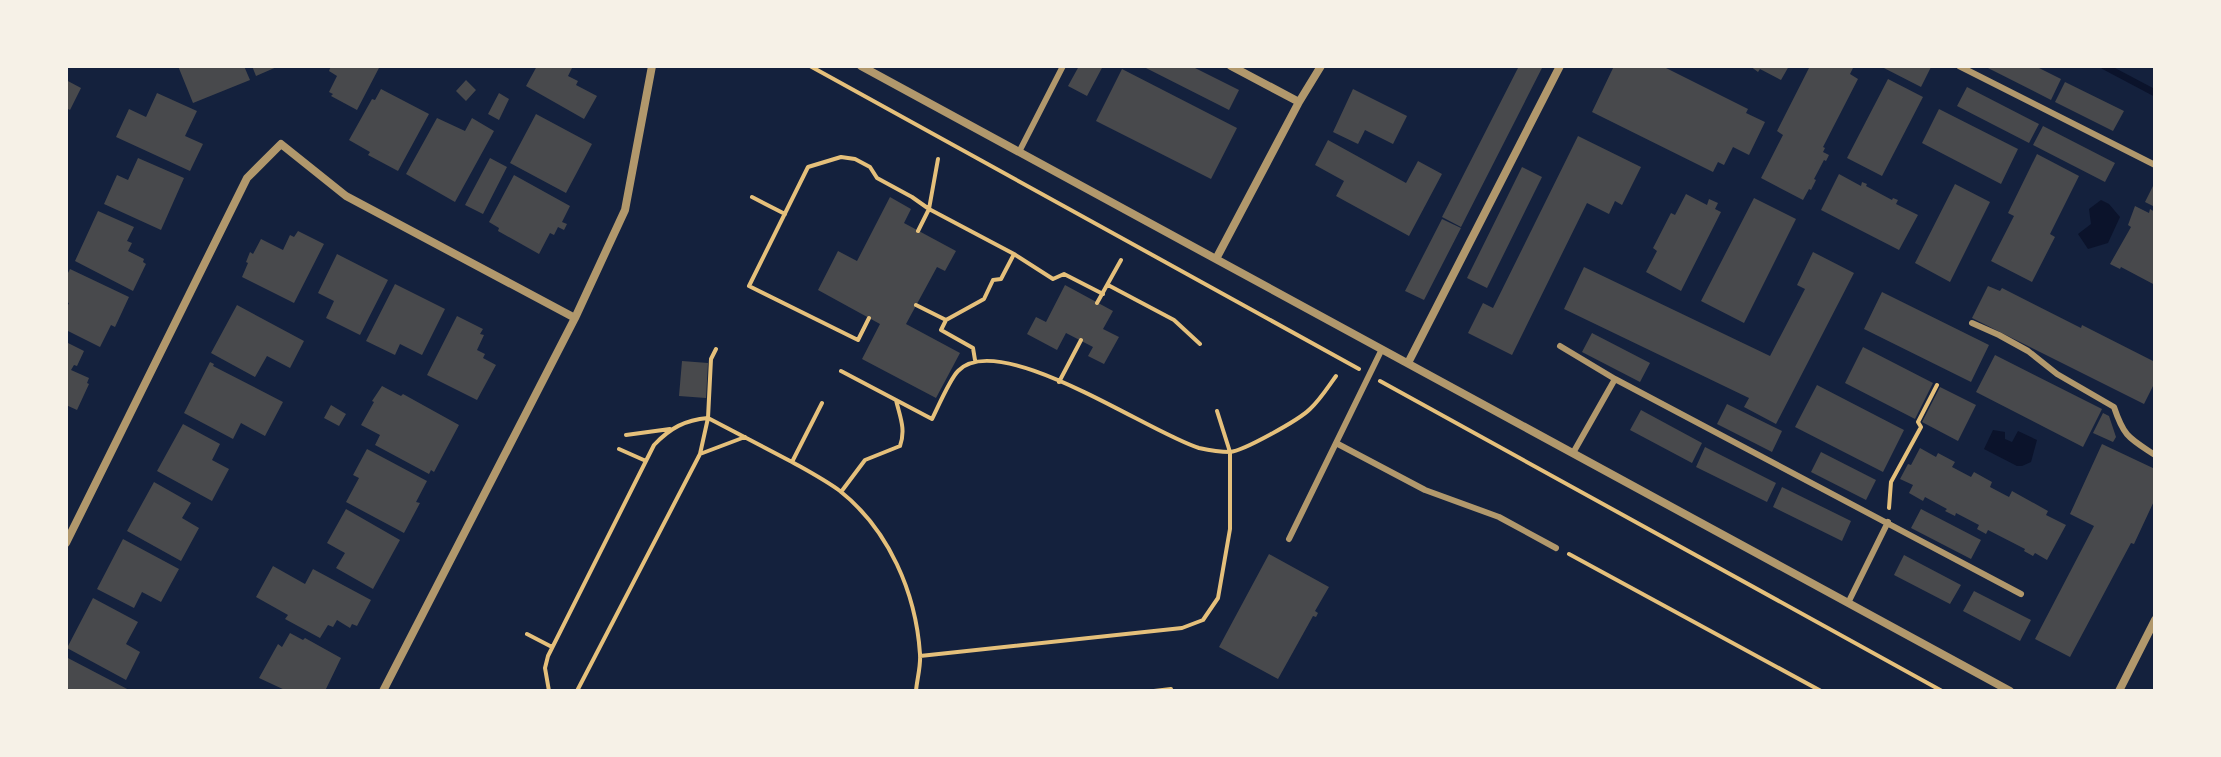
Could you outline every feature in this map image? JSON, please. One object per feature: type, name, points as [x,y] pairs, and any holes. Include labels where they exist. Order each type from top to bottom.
[{"type":"street","points":[[383,691],[575,318],[625,210],[652,66]]},
{"type":"street","points":[[861,66],[2010,691]]},
{"type":"street","points":[[1231,66],[1299,102]]},
{"type":"street","points":[[1216,259],[1321,66]]},
{"type":"street","points":[[1408,363],[1560,66]]},
{"type":"street","points":[[66,543],[247,178],[281,144],[346,196],[575,318]]},
{"type":"street","points":[[2119,691],[2155,620]]},
{"type":"lane","points":[[1019,152],[1063,66]]},
{"type":"lane","points":[[1959,66],[2155,165]]},
{"type":"lane","points":[[1972,323],[2028,351],[2057,374],[2114,407],[2122,429],[2132,441],[2155,455]]},
{"type":"lane","points":[[1560,346],[1615,379],[2021,594]]},
{"type":"lane","points":[[1289,539],[1382,349]]},
{"type":"lane","points":[[1573,453],[1615,379]]},
{"type":"lane","points":[[1336,443],[1425,490],[1499,517],[1556,548]]},
{"type":"lane","points":[[1848,603],[1888,522]]},
{"type":"path","points":[[869,318],[858,340],[749,286],[808,167],[841,157],[855,159],[870,167],[877,178],[1053,279],[1064,274],[1103,294]]},
{"type":"path","points":[[918,231],[929,209],[938,159]]},
{"type":"path","points":[[752,197],[785,214]]},
{"type":"path","points":[[975,360],[973,348],[941,330],[946,320],[984,299],[993,280],[1001,279],[1014,254]]},
{"type":"path","points":[[1097,303],[1121,260]]},
{"type":"path","points":[[1108,285],[1174,320],[1200,344]]},
{"type":"path","points":[[916,305],[946,320]]},
{"type":"path","points":[[1059,382],[1081,340]]},
{"type":"path","points":[[577,691],[700,454],[708,418],[711,359],[716,349]]},
{"type":"path","points":[[841,371],[932,419],[958,371],[975,360],[1007,362],[1025,366],[1199,448],[1230,452],[1243,449],[1309,410],[1336,376]]},
{"type":"path","points":[[1888,522],[1891,482],[1921,427],[1918,422],[1937,385]]},
{"type":"path","points":[[841,492],[865,460],[900,446],[904,425],[896,400]]},
{"type":"path","points":[[792,462],[822,403]]},
{"type":"path","points":[[920,656],[1182,628],[1203,620],[1218,598],[1230,529],[1230,452],[1217,411]]},
{"type":"path","points":[[549,691],[545,668],[552,647],[654,445],[672,429],[690,419],[708,418],[841,492],[883,538],[899,567],[910,599],[920,656],[916,691]]},
{"type":"path","points":[[626,435],[672,429]]},
{"type":"path","points":[[700,454],[745,437]]},
{"type":"path","points":[[619,449],[646,461]]},
{"type":"path","points":[[1556,548],[1821,691]]},
{"type":"path","points":[[527,634],[552,647]]},
{"type":"path","points":[[1154,691],[1171,689]]},
{"type":"water","points":[[2101,200],[2120,217],[2108,243],[2088,249],[2078,234],[2091,224],[2089,209]]},
{"type":"water","points":[[1993,430],[2005,432],[2005,439],[2012,442],[2018,431],[2037,440],[2031,462],[2017,466],[1984,449]]},
{"type":"building","points":[[178,66],[244,66],[250,80],[193,103]]},
{"type":"building","points":[[252,66],[279,66],[256,76]]},
{"type":"building","points":[[331,66],[380,66],[357,110],[331,96],[333,94],[329,92],[337,76],[329,71]]},
{"type":"building","points":[[537,66],[573,66],[568,76],[578,81],[576,85],[597,96],[584,119],[526,86]]},
{"type":"building","points":[[1079,66],[1103,66],[1087,96],[1068,86]]},
{"type":"building","points":[[1142,66],[1191,66],[1239,90],[1229,110]]},
{"type":"building","points":[[1519,66],[1543,66],[1461,227],[1442,217]]},
{"type":"building","points":[[1614,66],[1662,66],[1748,109],[1746,113],[1765,122],[1749,155],[1733,147],[1724,165],[1718,162],[1713,172],[1592,112]]},
{"type":"building","points":[[1750,66],[1789,66],[1781,80]]},
{"type":"building","points":[[1810,66],[1854,66],[1850,74],[1858,79],[1823,147],[1823,152],[1829,155],[1803,200],[1761,178],[1783,135],[1777,131]]},
{"type":"building","points":[[1880,66],[1929,66],[1931,67],[1921,87]]},
{"type":"building","points":[[1984,66],[2035,66],[2061,79],[2051,100]]},
{"type":"building","points":[[1122,69],[1237,128],[1211,179],[1096,121]]},
{"type":"building","points":[[1888,79],[1923,97],[1882,176],[1847,158]]},
{"type":"building","points":[[66,80],[81,88],[70,110],[66,108]]},
{"type":"building","points":[[466,80],[476,90],[466,101],[456,91]]},
{"type":"building","points":[[2065,82],[2124,111],[2113,131],[2055,102]]},
{"type":"building","points":[[1967,87],[2039,124],[2029,143],[1957,106]]},
{"type":"building","points":[[381,89],[429,114],[398,171],[368,155],[370,152],[349,140]]},
{"type":"building","points":[[1353,89],[1407,116],[1393,144],[1365,130],[1358,144],[1333,132]]},
{"type":"building","points":[[157,93],[197,111],[185,136],[203,144],[190,171],[116,137],[129,109],[146,117]]},
{"type":"building","points":[[499,93],[509,99],[499,120],[488,114]]},
{"type":"building","points":[[1939,109],[2018,149],[2001,184],[1922,143]]},
{"type":"building","points":[[536,114],[592,144],[566,193],[510,163]]},
{"type":"building","points":[[437,118],[465,131],[472,118],[494,131],[455,202],[406,174]]},
{"type":"building","points":[[2043,126],[2115,163],[2105,182],[2033,145]]},
{"type":"building","points":[[1578,136],[1641,167],[1622,205],[1615,201],[1609,214],[1587,203],[1512,355],[1468,333],[1483,303],[1493,308]]},
{"type":"building","points":[[1328,140],[1406,183],[1418,161],[1442,174],[1409,236],[1336,196],[1344,181],[1315,165]]},
{"type":"building","points":[[2037,154],[2079,176],[2050,234],[2055,237],[2032,282],[1991,261],[2014,216],[2008,213]]},
{"type":"building","points":[[138,158],[184,178],[161,230],[104,204],[117,175],[128,180]]},
{"type":"building","points":[[490,158],[507,167],[483,214],[465,205]]},
{"type":"building","points":[[1522,167],[1542,177],[1487,288],[1467,278]]},
{"type":"building","points":[[1839,174],[1861,186],[1862,182],[1867,184],[1892,200],[1898,200],[1896,204],[1918,215],[1899,250],[1821,210]]},
{"type":"building","points":[[514,175],[570,206],[562,222],[567,224],[564,230],[558,227],[554,235],[550,233],[539,254],[498,231],[499,228],[489,222]]},
{"type":"building","points":[[2155,182],[2155,207],[2145,202]]},
{"type":"building","points":[[1955,184],[1990,202],[1950,282],[1915,263]]},
{"type":"building","points":[[1686,194],[1707,205],[1709,199],[1718,203],[1715,209],[1721,212],[1681,291],[1646,272],[1657,251],[1653,248],[1671,213],[1675,215]]},
{"type":"building","points":[[890,197],[911,209],[904,223],[956,251],[945,271],[937,267],[906,324],[960,353],[936,398],[862,359],[880,324],[818,290],[838,251],[857,261]]},
{"type":"building","points":[[1754,198],[1796,219],[1744,323],[1701,301]]},
{"type":"building","points":[[2135,206],[2149,213],[2150,209],[2155,212],[2155,285],[2110,264],[2131,227],[2128,225]]},
{"type":"building","points":[[98,211],[134,227],[127,241],[132,243],[128,251],[144,259],[146,264],[133,291],[75,261]]},
{"type":"building","points":[[1442,219],[1461,228],[1424,300],[1405,291]]},
{"type":"building","points":[[298,231],[324,244],[294,303],[242,277],[250,252],[253,254],[261,239],[283,250],[290,235],[294,237]]},
{"type":"building","points":[[1813,252],[1854,273],[1776,424],[1744,407],[1749,398],[1564,309],[1584,267],[1770,356],[1805,289],[1797,285]]},
{"type":"building","points":[[337,254],[388,280],[360,335],[326,318],[334,301],[318,293]]},
{"type":"building","points":[[70,269],[129,297],[115,327],[111,325],[100,347],[66,330],[69,303],[66,302],[66,277]]},
{"type":"building","points":[[395,284],[445,309],[422,355],[400,344],[395,355],[366,341]]},
{"type":"building","points":[[1065,285],[1113,311],[1103,329],[1119,337],[1104,364],[1088,356],[1093,347],[1066,333],[1057,350],[1027,334],[1036,317],[1046,322]]},
{"type":"building","points":[[1988,286],[2000,291],[2002,288],[2155,362],[2155,382],[2144,404],[1972,318]]},
{"type":"building","points":[[1882,292],[1989,345],[1971,382],[1864,329]]},
{"type":"building","points":[[237,305],[304,341],[290,368],[267,356],[255,377],[211,353]]},
{"type":"building","points":[[457,316],[483,329],[480,334],[484,335],[477,350],[485,354],[483,358],[496,365],[477,400],[427,375]]},
{"type":"building","points":[[1592,333],[1650,363],[1640,382],[1582,352]]},
{"type":"building","points":[[66,342],[84,351],[77,366],[74,365],[71,370],[89,378],[77,410],[66,405]]},
{"type":"building","points":[[1863,347],[1933,383],[1915,419],[1845,383]]},
{"type":"building","points":[[1995,355],[2102,409],[2083,447],[1976,392]]},
{"type":"building","points":[[682,361],[708,363],[706,398],[679,396]]},
{"type":"building","points":[[210,362],[283,402],[265,436],[241,423],[233,439],[184,413]]},
{"type":"building","points":[[1817,385],[1904,430],[1883,472],[1795,427]]},
{"type":"building","points":[[382,386],[459,425],[434,472],[431,470],[429,474],[375,445],[380,435],[361,425]]},
{"type":"building","points":[[1940,387],[1976,405],[1958,441],[1922,422]]},
{"type":"building","points":[[1727,404],[1782,431],[1772,452],[1717,424]]},
{"type":"building","points":[[331,405],[346,414],[339,426],[324,418]]},
{"type":"building","points":[[1641,410],[1702,443],[1692,463],[1630,430]]},
{"type":"building","points":[[2103,413],[2109,416],[2116,437],[2113,442],[2093,433]]},
{"type":"building","points":[[183,424],[220,444],[212,460],[229,469],[212,501],[157,471]]},
{"type":"building","points":[[2102,444],[2155,469],[2155,499],[2134,544],[2131,543],[2070,657],[2035,639],[2094,526],[2070,514]]},
{"type":"building","points":[[1705,447],[1776,483],[1767,502],[1696,467]]},
{"type":"building","points":[[1920,448],[1936,457],[1938,453],[1955,462],[1952,467],[1971,477],[1974,472],[1992,482],[1990,487],[2009,497],[2012,491],[2066,525],[2047,560],[2035,553],[2033,556],[1988,530],[1986,534],[1977,529],[1979,525],[1945,511],[1947,509],[1925,497],[1923,501],[1909,493],[1913,485],[1900,479]]},
{"type":"building","points":[[367,449],[427,481],[416,502],[420,503],[404,533],[346,502],[359,478],[353,475]]},
{"type":"building","points":[[1821,452],[1876,480],[1866,500],[1811,472]]},
{"type":"building","points":[[154,482],[191,503],[182,518],[199,528],[181,561],[127,531]]},
{"type":"building","points":[[1782,487],[1851,521],[1842,541],[1773,507]]},
{"type":"building","points":[[346,509],[400,540],[373,589],[336,568],[345,553],[327,543]]},
{"type":"building","points":[[1921,509],[1981,540],[1971,559],[1911,528]]},
{"type":"building","points":[[123,539],[179,569],[161,602],[142,592],[134,608],[97,589]]},
{"type":"building","points":[[1269,554],[1329,587],[1315,611],[1318,613],[1316,617],[1313,616],[1278,679],[1219,647]]},
{"type":"building","points":[[1904,555],[1961,585],[1950,604],[1894,575]]},
{"type":"building","points":[[273,566],[305,584],[313,569],[371,600],[357,626],[352,624],[350,628],[337,620],[333,627],[328,625],[320,638],[285,619],[288,615],[256,597]]},
{"type":"building","points":[[1974,591],[2031,620],[2020,641],[1963,611]]},
{"type":"building","points":[[93,598],[138,622],[126,644],[140,652],[126,680],[67,648]]},
{"type":"building","points":[[290,633],[341,658],[325,691],[287,691],[259,678],[278,644],[282,647]]},
{"type":"building","points":[[66,657],[131,691],[66,691]]},
{"type":"waterway","points":[[2104,66],[2155,93]]}]
